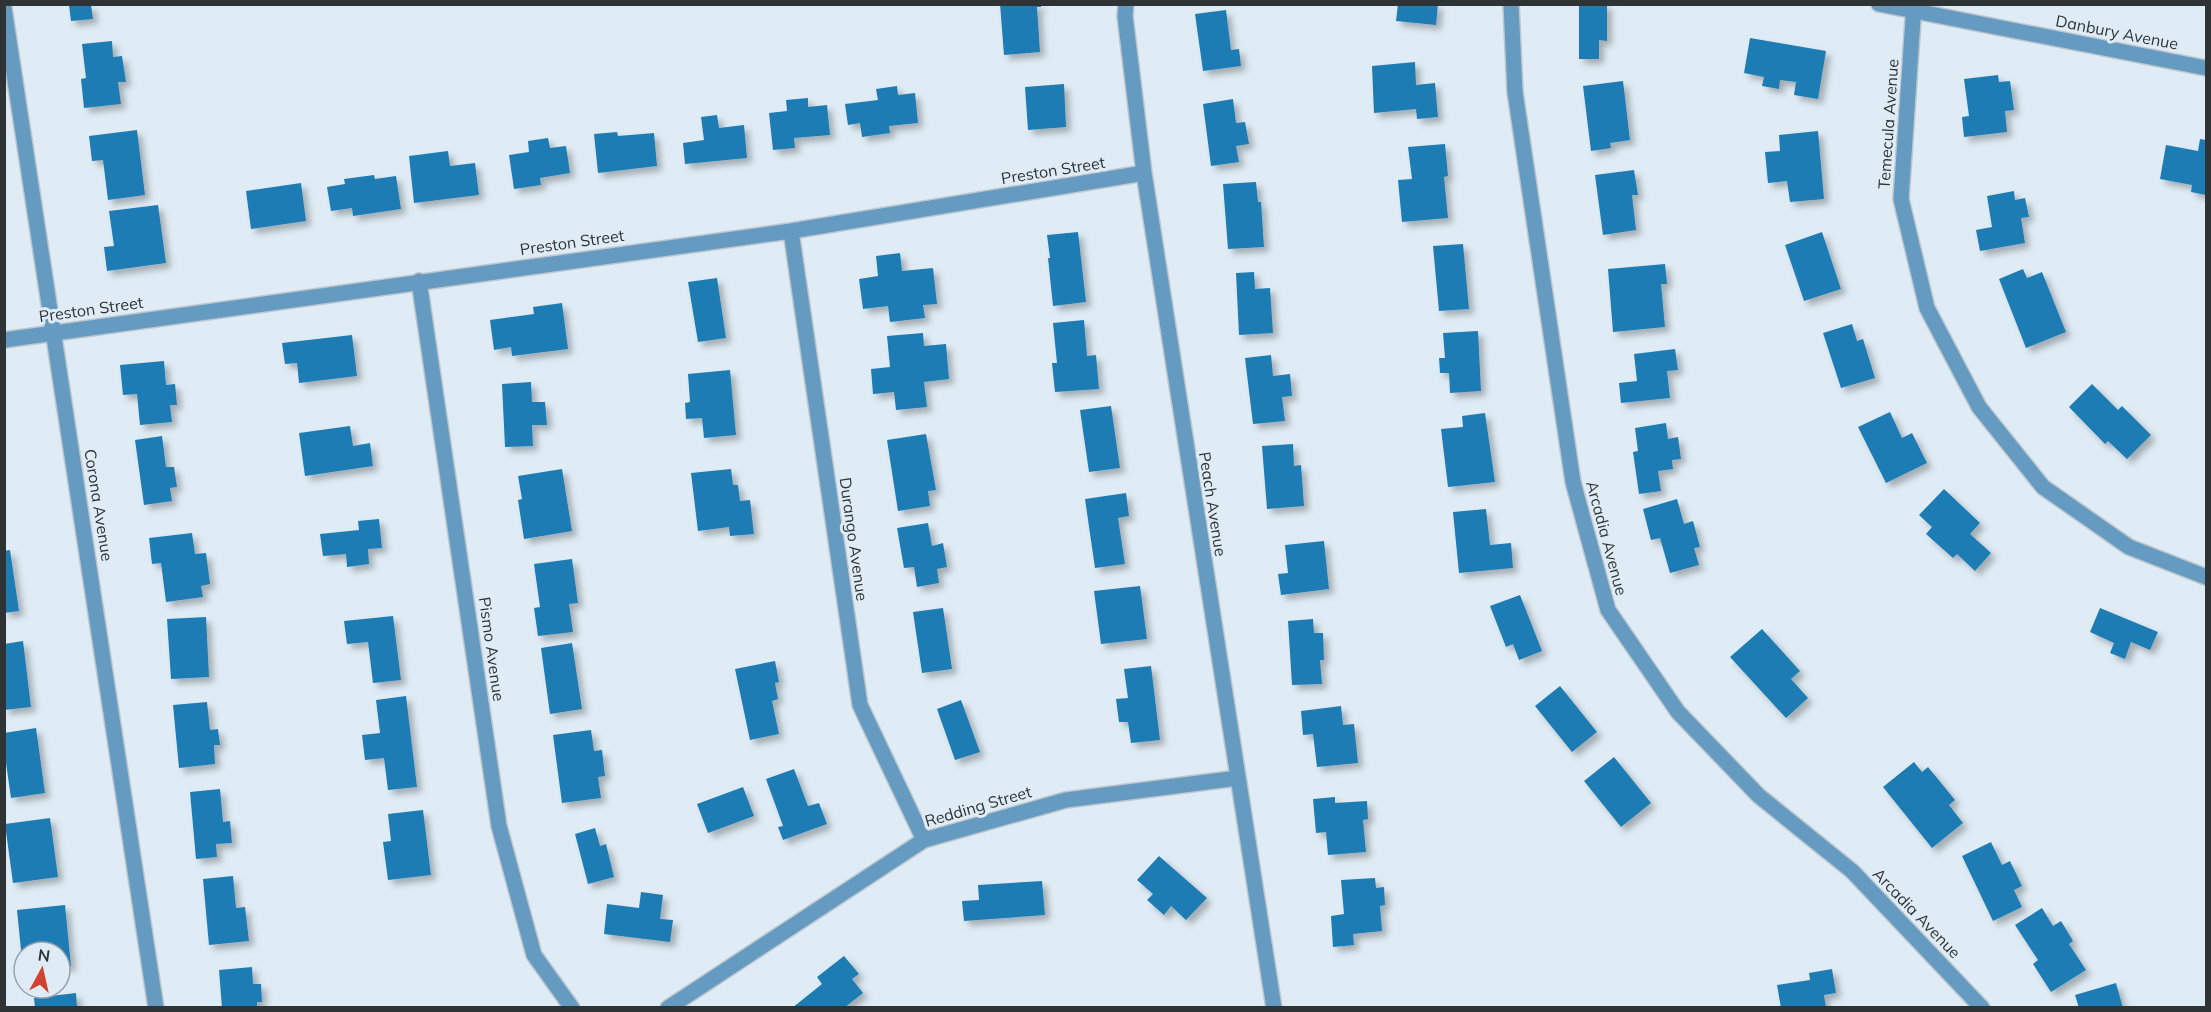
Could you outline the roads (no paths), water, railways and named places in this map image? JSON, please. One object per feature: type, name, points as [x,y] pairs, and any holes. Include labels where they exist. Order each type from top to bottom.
[{"type":"street","name":"Peach Avenue","points":[[1126,4],[1125,16],[1144,173],[1274,1008]]},
{"type":"street","name":"Arcadia Avenue","points":[[1511,4],[1515,92],[1573,482],[1608,610],[1678,712],[1759,796],[1852,871],[1982,1008]]},
{"type":"street","name":"Danbury Avenue","points":[[1879,4],[1913,8],[2206,68]]},
{"type":"street","name":"Corona Avenue","points":[[4,8],[156,1008]]},
{"type":"street","name":"Temecula Avenue","points":[[1913,8],[1901,199],[1927,308],[1979,408],[2043,487],[2129,547],[2206,577]]},
{"type":"street","name":"Preston Street","points":[[4,340],[790,231],[1144,173]]},
{"type":"street","name":"Durango Avenue","points":[[790,231],[860,705],[924,840]]},
{"type":"street","name":"Pismo Avenue","points":[[419,281],[500,826],[534,955],[572,1008]]},
{"type":"street","name":"Redding Street","points":[[668,1008],[924,840],[1066,800],[1238,778]]}]
